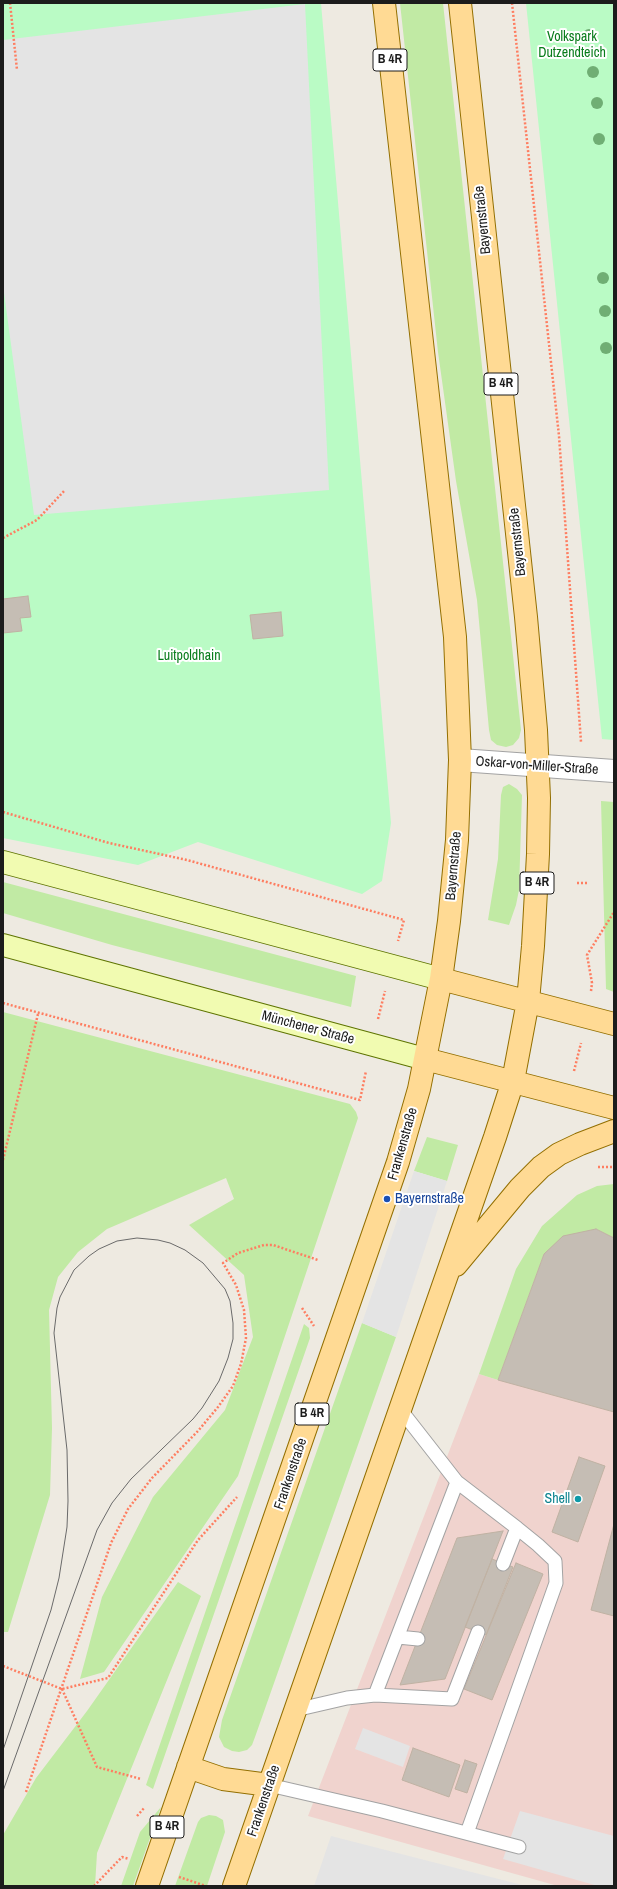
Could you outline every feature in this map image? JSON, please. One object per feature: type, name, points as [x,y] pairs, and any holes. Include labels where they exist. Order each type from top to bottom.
[{"type":"main road","name":"Bayernstraße","points":[[384,3],[453,609],[458,667],[460,760],[455,867],[441,979],[425,1059]]},
{"type":"main road","name":"Bayernstraße","points":[[460,3],[526,617],[538,765],[538,854],[533,946],[528,1001],[513,1081]]},
{"type":"main road","points":[[3,862],[614,1024]]},
{"type":"main road","name":"Münchener Straße","points":[[3,945],[425,1059],[614,1108]]},
{"type":"main road","name":"Frankenstraße","points":[[147,1886],[387,1199],[412,1115],[425,1059]]},
{"type":"main road","name":"Frankenstraße","points":[[234,1886],[488,1159],[513,1081]]},
{"type":"main road","points":[[447,1276],[520,1188],[541,1167],[559,1154],[614,1131]]},
{"type":"main road","points":[[188,1767],[223,1779],[269,1785]]},
{"type":"street","name":"Oskar-von-Miller-Straße","points":[[460,760],[614,771]]},
{"type":"lane","points":[[400,1410],[457,1482],[517,1528],[555,1561],[556,1583],[467,1833]]},
{"type":"lane","points":[[375,1695],[457,1482]]},
{"type":"lane","points":[[504,1564],[517,1528]]},
{"type":"lane","points":[[296,1710],[347,1698],[375,1695],[452,1699],[478,1632]]},
{"type":"lane","points":[[398,1637],[418,1639]]},
{"type":"lane","points":[[269,1785],[382,1811],[519,1848]]},
{"type":"path","points":[[10,3],[17,70]]},
{"type":"path","points":[[512,3],[559,436],[583,769]]},
{"type":"path","points":[[3,538],[37,520],[65,490]]},
{"type":"path","points":[[3,812],[109,843],[187,860],[404,920],[371,1044],[360,1100],[38,1014],[3,1003]]},
{"type":"path","points":[[577,883],[587,883]]},
{"type":"path","points":[[588,1016],[592,983],[587,955],[614,912]]},
{"type":"path","points":[[3,1160],[38,1014]]},
{"type":"path","points":[[595,1168],[600,1166],[614,1167]]},
{"type":"path","points":[[26,1792],[111,1543],[128,1509],[152,1478],[198,1431],[218,1408],[233,1386],[241,1364],[246,1338],[244,1310],[236,1285],[223,1263],[238,1253],[264,1245],[273,1245],[318,1260]]},
{"type":"path","points":[[3,1666],[62,1689],[108,1678],[198,1540],[237,1497]]},
{"type":"path","points":[[62,1689],[97,1766],[141,1779]]},
{"type":"path","points":[[94,1886],[122,1857]]},
{"type":"path","points":[[179,1877],[206,1886]]},
{"type":"shaded area","points":[[305,4],[329,490],[34,515],[3,285],[3,40]]},
{"type":"shaded area","points":[[414,1171],[447,1181],[396,1337],[362,1323]]},
{"type":"shaded area","points":[[596,1229],[614,1238],[614,1886],[558,1886],[308,1816],[479,1374],[498,1380],[544,1254],[563,1236]]},
{"type":"shaded area","points":[[363,1728],[410,1746],[403,1767],[355,1749]]},
{"type":"shaded area","points":[[520,1811],[614,1836],[614,1886],[598,1886],[503,1859]]},
{"type":"shaded area","points":[[331,1836],[526,1886],[314,1886]]},
{"type":"green space","name":"Luitpoldhain","points":[[3,3],[321,3],[391,823],[382,881],[362,894],[198,842],[138,865],[3,838]]},
{"type":"green space","points":[[400,3],[443,3],[521,730],[519,738],[513,745],[506,747],[497,745],[491,740],[489,730],[477,600],[456,481],[438,352]]},
{"type":"green space","name":"Volkspark Dutzendteich","points":[[526,3],[614,3],[614,740],[602,739]]},
{"type":"green space","points":[[509,784],[517,789],[522,795],[519,890],[516,905],[509,925],[488,920],[498,859],[501,795],[503,787]]},
{"type":"green space","points":[[601,801],[614,802],[614,992],[606,989]]},
{"type":"green space","points":[[3,882],[356,976],[351,1007],[112,945],[3,913]]},
{"type":"green space","points":[[3,1012],[350,1104],[356,1112],[358,1118],[238,1476],[104,1672],[80,1679],[102,1597],[153,1497],[225,1410],[253,1337],[244,1275],[189,1225],[234,1199],[226,1178],[107,1229],[78,1252],[58,1277],[49,1310],[52,1428],[50,1495],[8,1632],[3,1632]]},
{"type":"green space","points":[[427,1137],[458,1145],[447,1181],[414,1171]]},
{"type":"green space","points":[[614,1184],[614,1238],[596,1229],[544,1254],[498,1380],[479,1374],[516,1269],[542,1226],[577,1195],[597,1186]]},
{"type":"green space","points":[[362,1323],[396,1337],[252,1745],[247,1750],[239,1752],[232,1751],[224,1747],[219,1737],[222,1720]]},
{"type":"green space","points":[[304,1324],[309,1328],[310,1338],[153,1789],[146,1785]]},
{"type":"green space","points":[[178,1582],[201,1596],[97,1853],[95,1886],[3,1886],[3,1835],[36,1778],[87,1711]]},
{"type":"green space","points":[[161,1807],[133,1886],[121,1886],[140,1832]]},
{"type":"green space","points":[[209,1815],[216,1816],[223,1820],[225,1832],[207,1886],[175,1886],[198,1822],[201,1818]]},
{"type":"building","points":[[28,596],[31,617],[20,618],[22,631],[3,633],[3,599]]},
{"type":"building","points":[[281,612],[283,636],[253,639],[250,615]]},
{"type":"building","points":[[596,1229],[614,1238],[614,1412],[498,1380],[544,1254],[563,1236]]},
{"type":"building","name":"Shell","points":[[579,1457],[605,1466],[578,1542],[552,1532]]},
{"type":"building","points":[[614,1524],[614,1616],[591,1610]]},
{"type":"building","points":[[503,1531],[445,1679],[400,1685],[457,1538]]},
{"type":"building","points":[[492,1559],[513,1567],[486,1635],[465,1627]]},
{"type":"building","points":[[516,1563],[543,1574],[492,1700],[464,1689]]},
{"type":"building","points":[[413,1748],[460,1765],[449,1797],[402,1780]]},
{"type":"building","points":[[465,1760],[477,1764],[467,1793],[455,1789]]},
{"type":"tram line","points":[[3,1750],[51,1610],[59,1578],[67,1527],[67,1450],[54,1333],[60,1297],[74,1270],[99,1249],[117,1241],[137,1238],[170,1243],[185,1250],[203,1263],[225,1289],[230,1301],[233,1323],[233,1339],[228,1358],[219,1381],[202,1408],[193,1419],[131,1479],[112,1503],[97,1530],[3,1791]]},
{"type":"place","name":"Bayernstraße","points":[[387,1199]]},
{"type":"place","name":"Shell","points":[[578,1499]]}]
